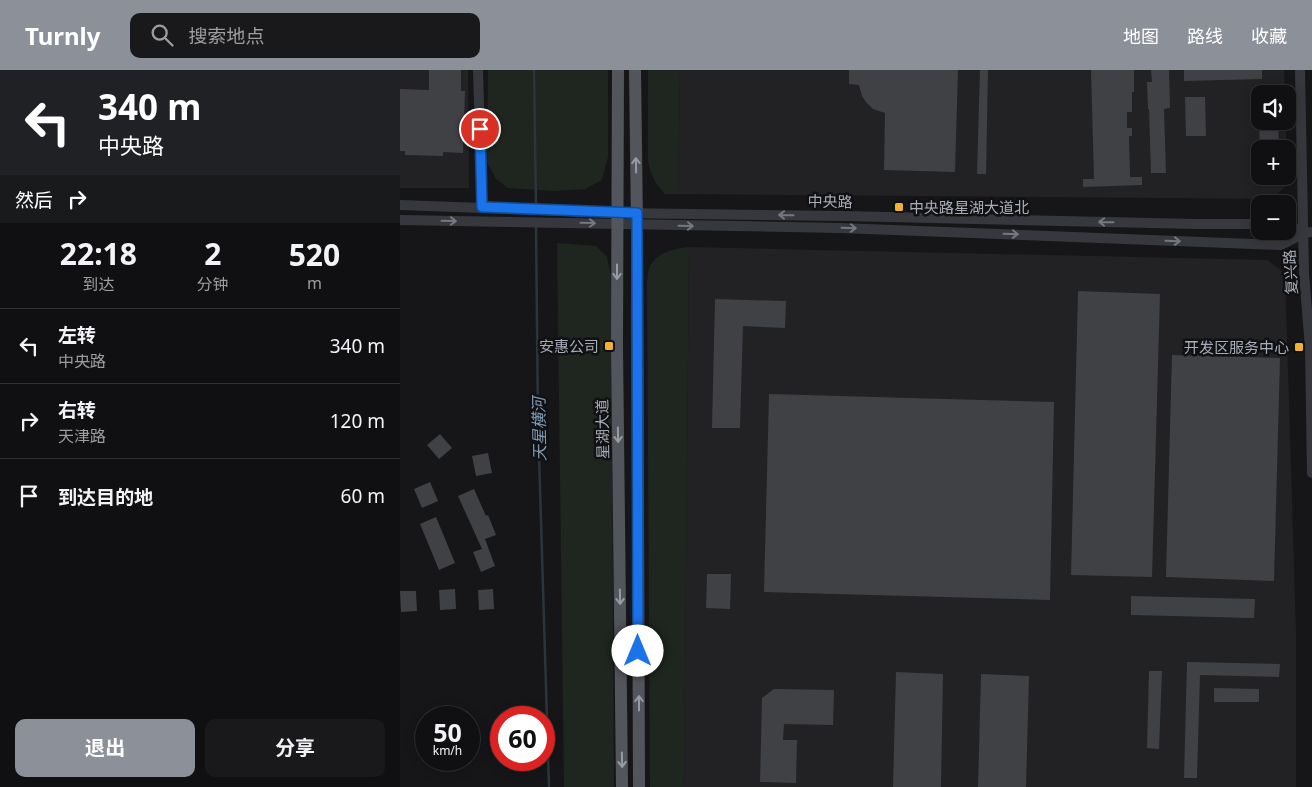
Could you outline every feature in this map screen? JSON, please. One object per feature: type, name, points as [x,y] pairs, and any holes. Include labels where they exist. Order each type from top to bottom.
[{"type":"main road","name":"星湖大道","points":[[618,70],[617,345],[622,787]]},
{"type":"main road","points":[[635,70],[639,787]]},
{"type":"street","points":[[478,70],[482,207]]},
{"type":"street","name":"复兴路","points":[[1300,70],[1308,232],[1304,274],[1310,348],[1312,473]]},
{"type":"street","name":"中央路","points":[[400,205],[558,210],[637,219],[844,216],[1251,224]]},
{"type":"street","name":"中央路","points":[[400,220],[558,223],[617,218]]},
{"type":"street","points":[[637,219],[1281,245],[1308,232]]},
{"type":"street","points":[[1296,228],[1308,232]]},
{"type":"shaded area","points":[[400,70],[468,70],[469,188],[400,188]]},
{"type":"shaded area","points":[[488,70],[608,70],[608,157],[602,180],[585,189],[553,191],[508,188],[496,179],[487,162]]},
{"type":"shaded area","points":[[648,70],[680,70],[678,194],[665,194],[654,179],[649,166]]},
{"type":"shaded area","points":[[680,70],[1284,70],[1285,85],[1251,85],[1251,130],[1286,130],[1286,140],[1251,140],[1251,185],[1287,185],[1276,195],[1251,195],[1251,199],[678,194]]},
{"type":"shaded area","points":[[557,243],[596,246],[607,257],[611,277],[614,787],[564,787]]},
{"type":"shaded area","points":[[689,247],[1267,260],[1285,273],[1296,631],[1296,787],[684,787]]},
{"type":"shaded area","points":[[689,247],[684,787],[650,787],[647,282],[648,272],[653,261],[667,252]]},
{"type":"building","points":[[429,70],[461,70],[461,91],[465,91],[463,153],[443,152],[443,156],[405,155],[405,151],[400,151],[400,89],[429,90]]},
{"type":"building","points":[[849,70],[958,70],[955,172],[884,170],[885,113],[873,109],[866,102],[859,85],[849,84]]},
{"type":"building","points":[[980,70],[988,70],[986,174],[977,174]]},
{"type":"building","points":[[1091,70],[1134,70],[1132,112],[1127,112],[1127,128],[1132,128],[1132,136],[1129,136],[1130,177],[1142,177],[1142,185],[1083,187],[1083,179],[1094,179]]},
{"type":"building","points":[[1151,70],[1169,70],[1170,108],[1164,109],[1166,173],[1151,173],[1147,82],[1152,82]]},
{"type":"building","points":[[1184,70],[1262,70],[1262,79],[1184,81]]},
{"type":"building","points":[[1185,97],[1205,97],[1206,136],[1186,136]]},
{"type":"building","points":[[1259,130],[1278,130],[1279,140],[1260,140]]},
{"type":"building","points":[[1078,291],[1160,294],[1152,577],[1071,575]]},
{"type":"building","points":[[715,299],[786,301],[785,328],[743,326],[740,428],[712,428]]},
{"type":"building","points":[[1172,355],[1280,358],[1274,581],[1166,577]]},
{"type":"building","points":[[769,394],[1054,402],[1050,600],[764,592]]},
{"type":"building","points":[[440,434],[452,448],[439,459],[427,445]]},
{"type":"building","points":[[488,453],[492,473],[476,476],[472,456]]},
{"type":"building","points":[[430,482],[438,501],[422,508],[414,489]]},
{"type":"building","points":[[474,489],[496,535],[485,539],[495,566],[481,572],[473,552],[482,549],[458,496]]},
{"type":"building","points":[[436,517],[455,563],[439,570],[420,524]]},
{"type":"building","points":[[707,574],[731,574],[730,609],[706,608]]},
{"type":"building","points":[[455,589],[456,609],[440,610],[439,590]]},
{"type":"building","points":[[493,589],[494,609],[479,610],[478,590]]},
{"type":"building","points":[[400,591],[416,591],[417,611],[401,612]]},
{"type":"building","points":[[1131,596],[1255,599],[1254,618],[1131,615]]},
{"type":"building","points":[[1187,662],[1280,664],[1279,677],[1200,675],[1197,778],[1184,778]]},
{"type":"building","points":[[1149,671],[1162,671],[1159,749],[1147,748]]},
{"type":"building","points":[[896,672],[943,674],[941,787],[893,787]]},
{"type":"building","points":[[981,674],[1029,676],[1026,787],[978,787]]},
{"type":"building","points":[[1214,688],[1259,689],[1259,702],[1214,702]]},
{"type":"building","points":[[774,689],[834,690],[833,725],[784,724],[783,740],[797,740],[796,783],[760,782],[762,698]]},
{"type":"waterway","name":"天星横河","points":[[534,70],[536,208]]},
{"type":"waterway","name":"天星横河","points":[[536,224],[538,421],[549,787]]},
{"type":"place","name":"中央路星湖大道北","points":[[899,207]]},
{"type":"place","name":"安惠公司","points":[[609,346]]},
{"type":"place","name":"开发区服务中心","points":[[1299,347]]},
{"type":"route","points":[[480,129],[482,207],[637,213],[638,651]]}]
